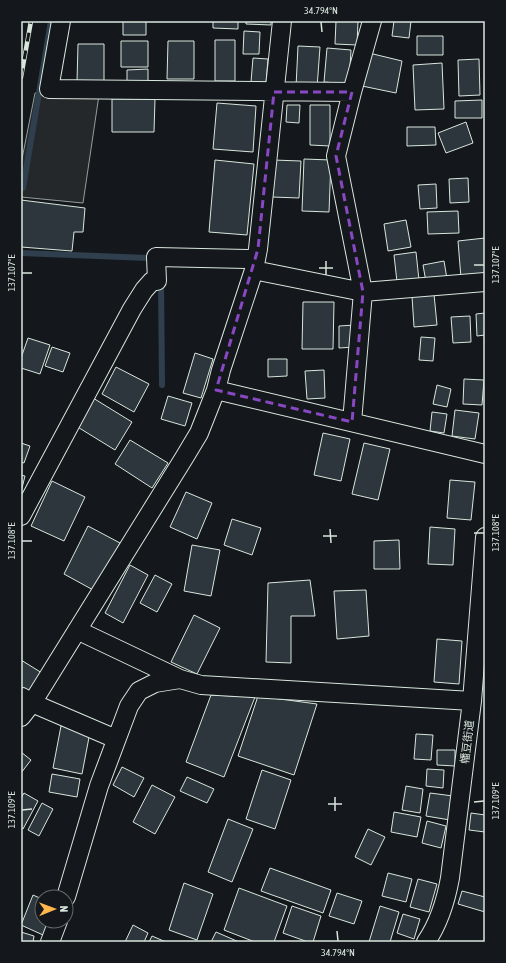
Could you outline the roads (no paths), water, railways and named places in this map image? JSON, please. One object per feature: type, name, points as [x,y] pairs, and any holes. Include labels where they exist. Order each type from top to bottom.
[{"type":"street","points":[[61,21],[49,89],[352,92]]},
{"type":"street","points":[[21,717],[26,700],[78,630],[199,433],[216,390],[255,265],[258,249],[282,21]]},
{"type":"street","points":[[352,422],[363,292],[336,156],[372,21]]},
{"type":"street","points":[[21,516],[132,309],[144,290],[152,281],[157,281],[156,257],[247,259],[255,265],[363,292],[485,282]]},
{"type":"street","points":[[216,390],[485,454]]},
{"type":"street","name":"幡豆街道","points":[[426,942],[434,931],[447,896],[450,878],[472,701],[485,537]]},
{"type":"street","points":[[78,630],[180,679],[201,685],[472,701]]},
{"type":"street","points":[[68,889],[99,786],[129,706],[139,691],[154,683],[180,679]]},
{"type":"street","points":[[26,700],[116,739]]},
{"type":"street","points":[[50,942],[55,929]]},
{"type":"waterway","points":[[21,188],[23,188],[51,21]]},
{"type":"waterway","points":[[21,253],[148,258],[151,263]]},
{"type":"waterway","points":[[161,281],[162,385]]},
{"type":"railway","points":[[21,77],[31,21]]}]
